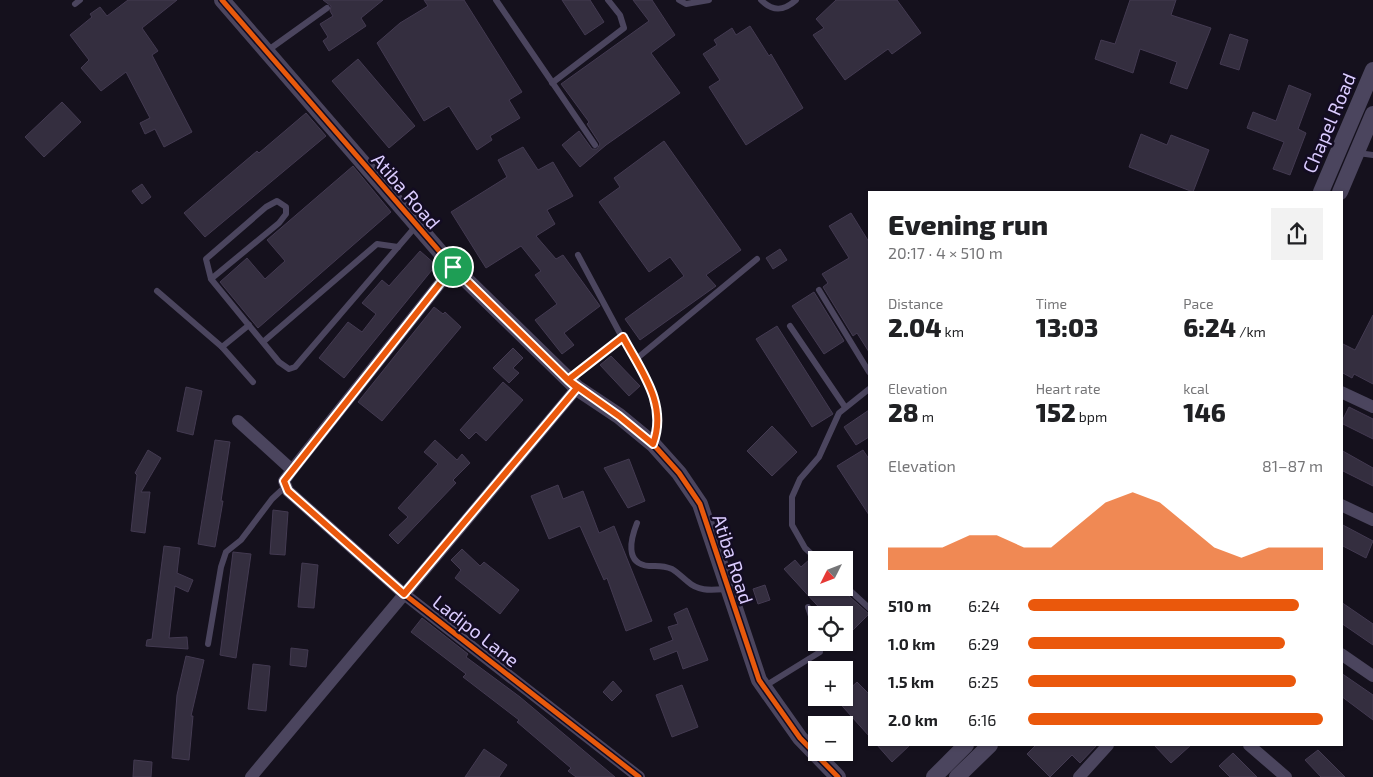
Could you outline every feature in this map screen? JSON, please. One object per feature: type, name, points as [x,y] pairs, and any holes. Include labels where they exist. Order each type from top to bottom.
[{"type":"street","name":"Atiba Road","points":[[222,0],[453,267],[573,384],[619,416],[653,444],[679,473],[700,504],[759,680],[800,738],[838,777]]},
{"type":"street","name":"Chapel Road","points":[[1321,191],[1373,70]]},
{"type":"street","name":"Chapel Road","points":[[1340,191],[1373,114]]},
{"type":"street","points":[[286,486],[284,481],[292,470],[453,267]]},
{"type":"street","points":[[251,777],[404,594],[573,384]]},
{"type":"street","points":[[1343,393],[1373,407]]},
{"type":"street","points":[[238,421],[292,470]]},
{"type":"street","name":"Ladipo Lane","points":[[286,486],[288,491],[404,594],[639,777]]},
{"type":"street","points":[[1343,506],[1373,520]]},
{"type":"street","points":[[1343,655],[1373,676]]},
{"type":"street","points":[[934,777],[965,746]]},
{"type":"street","points":[[956,777],[989,746]]},
{"type":"street","points":[[1079,777],[1107,746]]},
{"type":"street","points":[[1250,746],[1286,777]]},
{"type":"lane","points":[[496,0],[595,145]]},
{"type":"lane","points":[[552,83],[624,28],[620,15],[608,0]]},
{"type":"lane","points":[[679,0],[686,4],[709,0]]},
{"type":"lane","points":[[761,0],[775,9],[783,9],[796,0]]},
{"type":"lane","points":[[266,51],[327,8]]},
{"type":"lane","points":[[1356,153],[1373,155]]},
{"type":"lane","points":[[211,279],[278,223],[286,214],[286,207],[282,203],[277,201],[266,207],[206,258],[211,279],[279,362],[289,368],[295,367],[416,226]]},
{"type":"lane","points":[[263,342],[377,244],[398,247]]},
{"type":"lane","points":[[578,255],[652,390],[659,415],[659,430],[653,444]]},
{"type":"lane","points":[[635,360],[757,259]]},
{"type":"lane","points":[[819,290],[868,370]]},
{"type":"lane","points":[[157,291],[222,347],[253,382]]},
{"type":"lane","points":[[222,347],[249,325]]},
{"type":"lane","points":[[790,326],[845,407]]},
{"type":"lane","points":[[573,384],[623,337]]},
{"type":"lane","points":[[808,551],[792,525],[792,497],[800,479],[818,457],[836,418],[845,407],[868,390]]},
{"type":"lane","points":[[208,644],[220,572],[226,552],[241,540],[272,499],[286,486]]},
{"type":"lane","points":[[637,523],[630,543],[632,555],[638,562],[647,566],[664,565],[675,571],[695,588],[705,590],[727,589]]},
{"type":"lane","points":[[853,593],[868,607]]},
{"type":"lane","points":[[764,686],[820,651]]},
{"type":"building","points":[[128,0],[177,0],[142,28],[158,51],[152,55],[192,132],[164,147],[155,129],[145,134],[140,123],[150,118],[126,72],[101,91],[81,68],[89,60],[70,35],[92,17],[90,14],[100,7],[107,16]]},
{"type":"building","points":[[323,0],[383,0],[361,18],[366,26],[329,51],[323,41],[328,37],[320,24],[333,16],[330,11],[331,6]]},
{"type":"building","points":[[424,0],[464,0],[522,92],[509,100],[520,118],[490,136],[492,140],[477,150],[449,106],[424,121],[377,43],[400,23],[428,6]]},
{"type":"building","points":[[562,0],[590,0],[604,22],[585,35]]},
{"type":"building","points":[[633,0],[652,0],[675,35],[651,53],[680,93],[606,145],[580,167],[562,145],[579,131],[592,149],[597,149],[600,144],[587,124],[589,122],[561,84],[649,21]]},
{"type":"building","points":[[836,0],[897,0],[921,33],[892,54],[888,49],[845,80],[813,35],[824,28],[816,19]]},
{"type":"building","points":[[1130,0],[1176,0],[1171,15],[1211,28],[1187,89],[1170,83],[1177,62],[1140,49],[1133,73],[1095,59],[1101,40],[1115,44]]},
{"type":"building","points":[[750,26],[769,56],[771,54],[803,108],[746,145],[709,87],[720,80],[703,54],[717,45],[714,40],[732,28],[736,35]]},
{"type":"building","points":[[1230,34],[1248,40],[1239,70],[1220,64]]},
{"type":"building","points":[[358,59],[415,126],[389,148],[332,81]]},
{"type":"building","points":[[1289,85],[1311,94],[1298,129],[1306,133],[1290,175],[1273,169],[1284,142],[1247,128],[1253,112],[1276,121]]},
{"type":"building","points":[[62,102],[81,122],[44,157],[25,137]]},
{"type":"building","points":[[306,113],[326,136],[205,237],[184,213],[257,151],[259,153]]},
{"type":"building","points":[[1141,134],[1167,145],[1171,135],[1209,150],[1193,191],[1129,167]]},
{"type":"building","points":[[664,141],[741,250],[706,275],[716,286],[640,340],[625,319],[684,276],[670,257],[649,272],[599,202],[620,187],[614,178]]},
{"type":"building","points":[[523,147],[538,170],[553,162],[573,196],[547,210],[555,224],[536,236],[556,259],[563,255],[600,306],[564,333],[574,345],[562,354],[535,320],[557,304],[535,275],[541,271],[521,246],[486,268],[451,212],[507,177],[498,160]]},
{"type":"building","points":[[353,166],[391,212],[258,328],[220,282],[247,258],[265,279],[285,261],[267,240]]},
{"type":"building","points":[[142,184],[151,197],[142,204],[132,191]]},
{"type":"building","points":[[851,213],[868,240],[868,350],[857,333],[853,336],[823,287],[828,283],[822,274],[849,258],[829,226]]},
{"type":"building","points":[[780,249],[787,260],[773,269],[766,258]]},
{"type":"building","points":[[420,251],[436,265],[344,378],[319,358],[348,322],[362,332],[376,314],[362,303],[382,280],[389,286]]},
{"type":"building","points":[[814,292],[844,341],[824,354],[792,306]]},
{"type":"building","points":[[434,307],[443,314],[445,312],[461,327],[382,421],[358,402]]},
{"type":"building","points":[[1373,315],[1373,384],[1354,374],[1352,378],[1343,373],[1343,344],[1355,350]]},
{"type":"building","points":[[777,326],[833,414],[812,427],[756,339]]},
{"type":"building","points":[[513,348],[523,358],[513,368],[519,373],[509,383],[493,368]]},
{"type":"building","points":[[611,356],[640,386],[629,396],[600,365]]},
{"type":"building","points":[[503,382],[523,400],[486,441],[476,432],[469,439],[460,430]]},
{"type":"building","points":[[186,387],[202,391],[193,435],[177,431]]},
{"type":"building","points":[[1349,407],[1373,419],[1373,439],[1343,424],[1343,419]]},
{"type":"building","points":[[868,411],[868,438],[856,445],[844,427]]},
{"type":"building","points":[[772,426],[797,452],[772,476],[747,451]]},
{"type":"building","points":[[215,440],[230,442],[215,547],[198,544]]},
{"type":"building","points":[[435,440],[457,460],[462,454],[470,463],[453,480],[456,483],[398,544],[389,535],[408,517],[398,508],[438,464],[424,452]]},
{"type":"building","points":[[148,450],[161,458],[141,492],[150,492],[145,533],[131,531],[137,475],[135,473]]},
{"type":"building","points":[[863,450],[868,458],[868,513],[837,466]]},
{"type":"building","points":[[1343,451],[1373,468],[1373,486],[1343,471]]},
{"type":"building","points":[[629,459],[645,501],[628,508],[604,468]]},
{"type":"building","points":[[558,485],[563,499],[583,491],[599,533],[614,526],[652,621],[626,631],[607,578],[604,580],[580,526],[549,539],[531,496]]},
{"type":"building","points":[[273,510],[288,512],[285,555],[270,554]]},
{"type":"building","points":[[1343,525],[1373,541],[1366,558],[1343,546]]},
{"type":"building","points":[[164,546],[180,548],[177,573],[193,580],[188,592],[175,586],[169,638],[187,637],[188,649],[146,646],[147,640],[152,639]]},
{"type":"building","points":[[462,549],[480,566],[484,562],[519,590],[500,614],[455,578],[461,570],[451,560]]},
{"type":"building","points":[[233,552],[251,554],[236,658],[220,655]]},
{"type":"building","points":[[795,560],[801,567],[808,561],[808,595],[784,569]]},
{"type":"building","points":[[302,563],[318,565],[314,608],[298,607]]},
{"type":"building","points":[[765,585],[770,600],[758,604],[753,589]]},
{"type":"building","points":[[809,596],[849,596],[868,615],[853,630],[853,606],[818,606]]},
{"type":"building","points":[[1343,603],[1373,624],[1373,645],[1343,624]]},
{"type":"building","points":[[687,608],[708,660],[683,669],[677,651],[654,660],[650,649],[673,640],[668,627],[678,624],[674,614]]},
{"type":"building","points":[[422,618],[468,654],[466,657],[520,697],[615,777],[576,777],[568,771],[571,768],[517,722],[519,720],[463,677],[466,674],[411,632]]},
{"type":"building","points":[[291,648],[308,650],[306,667],[290,665]]},
{"type":"building","points":[[186,656],[204,660],[191,716],[193,716],[189,760],[172,758],[177,695]]},
{"type":"building","points":[[253,664],[270,666],[266,711],[248,709]]},
{"type":"building","points":[[1343,674],[1373,695],[1373,720],[1343,698]]},
{"type":"building","points":[[613,681],[622,691],[612,701],[603,692]]},
{"type":"building","points":[[857,682],[868,693],[868,735],[842,706],[853,706],[853,686]]},
{"type":"building","points":[[682,685],[698,727],[672,737],[656,695]]},
{"type":"building","points":[[878,746],[909,746],[892,762]]},
{"type":"building","points":[[1035,746],[1096,746],[1080,763],[1072,755],[1050,777],[1027,754]]},
{"type":"building","points":[[1155,746],[1190,746],[1171,763]]},
{"type":"building","points":[[484,749],[507,765],[499,777],[465,777]]},
{"type":"building","points":[[1318,750],[1345,777],[1321,777],[1305,760]]},
{"type":"building","points":[[1233,753],[1257,777],[1230,777],[1219,766]]},
{"type":"building","points":[[134,760],[152,762],[151,777],[133,777]]},
{"type":"cycle path","points":[[222,0],[453,267],[577,388],[619,416],[653,444],[679,473],[700,504],[759,680],[800,738],[838,777]]},
{"type":"cycle path","points":[[453,267],[284,481],[288,491],[404,594],[639,777]]},
{"type":"route","points":[[453,267],[284,481],[288,491],[404,594],[577,388],[568,380],[615,341],[623,337],[652,390],[659,415],[659,430],[653,444],[619,416],[577,388],[568,380],[453,267]]}]
